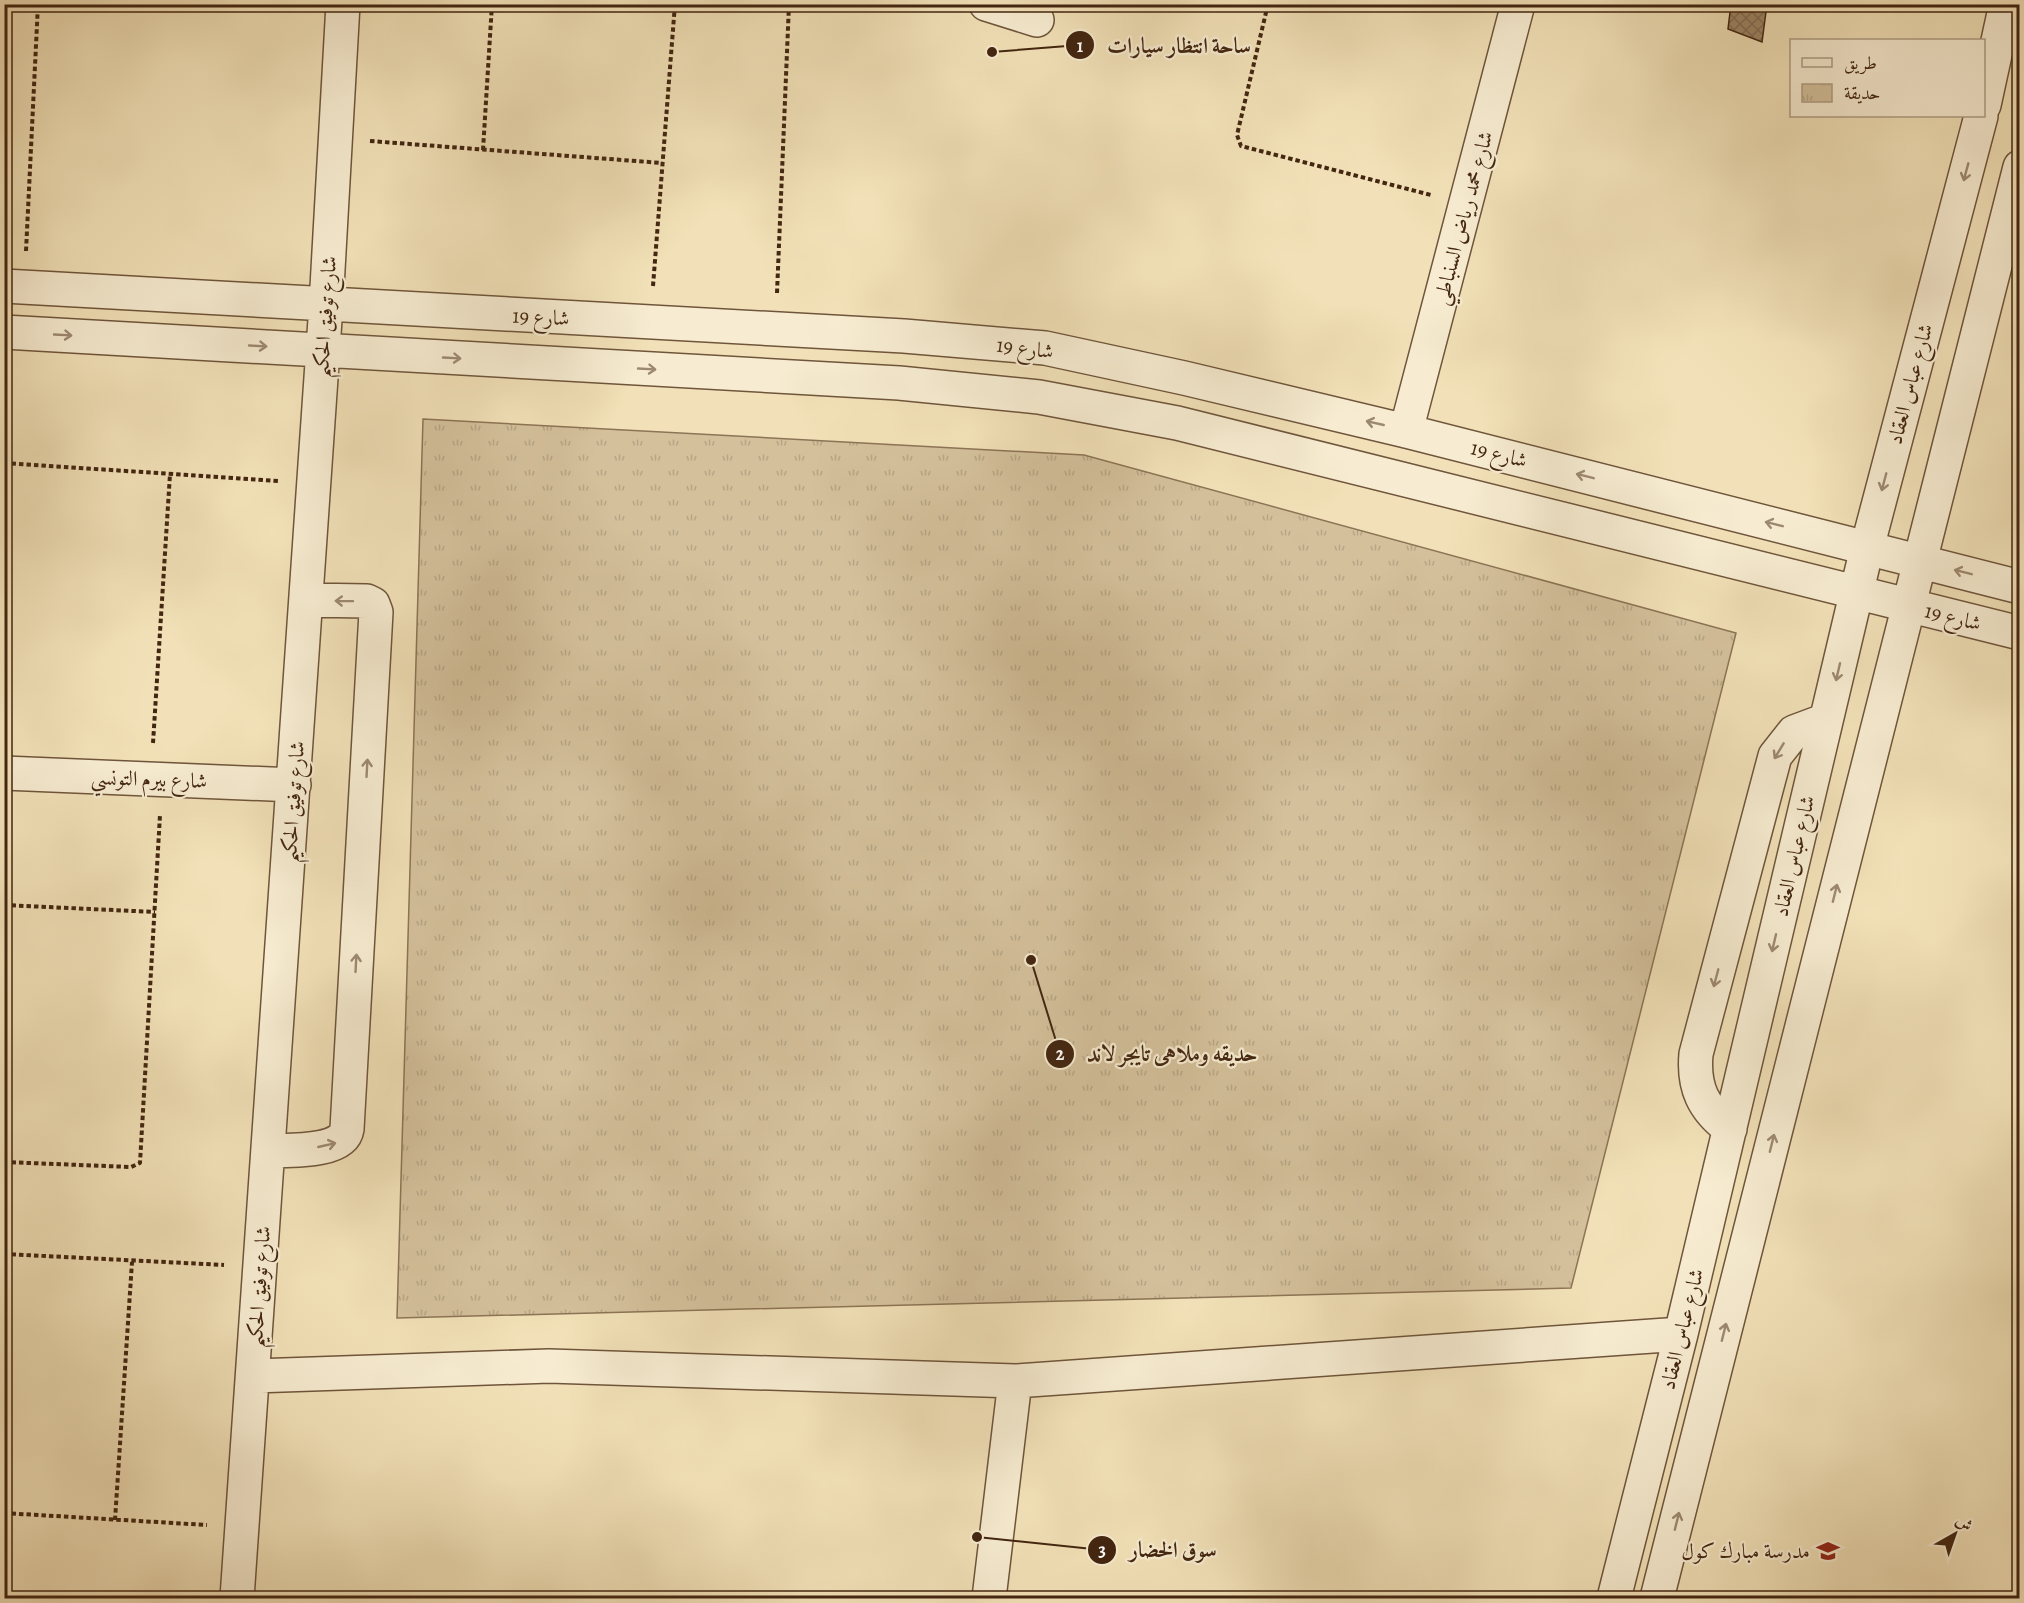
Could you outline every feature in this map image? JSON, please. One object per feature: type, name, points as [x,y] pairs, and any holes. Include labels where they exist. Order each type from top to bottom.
[{"type":"street","name":"شارع توفيق الحكيم","points":[[237,1599],[326,305],[343,4]]},
{"type":"street","points":[[986,4],[1036,20]]},
{"type":"street","name":"شارع محمد رياض السنباطي","points":[[1406,431],[1518,4]]},
{"type":"street","points":[[1985,96],[2006,4]]},
{"type":"street","name":"شارع عباس العقاد","points":[[1614,1599],[1681,1334],[1867,548],[1981,117]]},
{"type":"street","name":"شارع عباس العقاد","points":[[1657,1599],[2019,167]]},
{"type":"street","name":"شارع 19","points":[[14,287],[776,330],[1045,348],[1184,378],[1406,431],[2019,587]]},
{"type":"street","name":"شارع 19","points":[[4,332],[899,383],[1039,397],[1177,423],[2019,633]]},
{"type":"street","points":[[269,1151],[332,1146],[342,1139],[347,1129],[376,612],[374,604],[367,601],[306,600]]},
{"type":"street","points":[[1730,1129],[1715,1118],[1704,1104],[1697,1088],[1696,1054],[1775,756],[1794,732],[1826,720]]},
{"type":"street","name":"شارع بيرم التونسي","points":[[4,773],[294,785]]},
{"type":"street","points":[[253,1376],[549,1366],[1015,1381],[1681,1334]]},
{"type":"street","points":[[989,1599],[1015,1381]]},
{"type":"path","points":[[14,287],[38,4]]},
{"type":"path","points":[[483,150],[492,4]]},
{"type":"path","points":[[650,323],[675,4]]},
{"type":"path","points":[[776,330],[789,4]]},
{"type":"path","points":[[1268,4],[1237,135],[1241,146],[1466,205]]},
{"type":"path","points":[[336,139],[662,163]]},
{"type":"path","points":[[4,463],[314,483]]},
{"type":"path","points":[[4,1162],[131,1167],[140,1163],[155,912],[156,779],[170,474]]},
{"type":"path","points":[[4,905],[155,912]]},
{"type":"path","points":[[4,1254],[132,1262],[261,1266]]},
{"type":"path","points":[[115,1520],[132,1262]]},
{"type":"path","points":[[4,1513],[243,1526]]},
{"type":"green space","points":[[423,419],[1084,455],[1736,633],[1571,1288],[397,1318]]},
{"type":"building","points":[[1731,4],[1767,4],[1762,42],[1728,29]]},
{"type":"place","name":"ساحة انتظار سيارات","points":[[992,52]]},
{"type":"place","name":"حديقه وملاهى تايجر لاند","points":[[1031,960]]},
{"type":"place","name":"سوق الخضار","points":[[977,1537]]},
{"type":"place","name":"مدرسة مبارك كول","points":[[1828,1551]]}]
